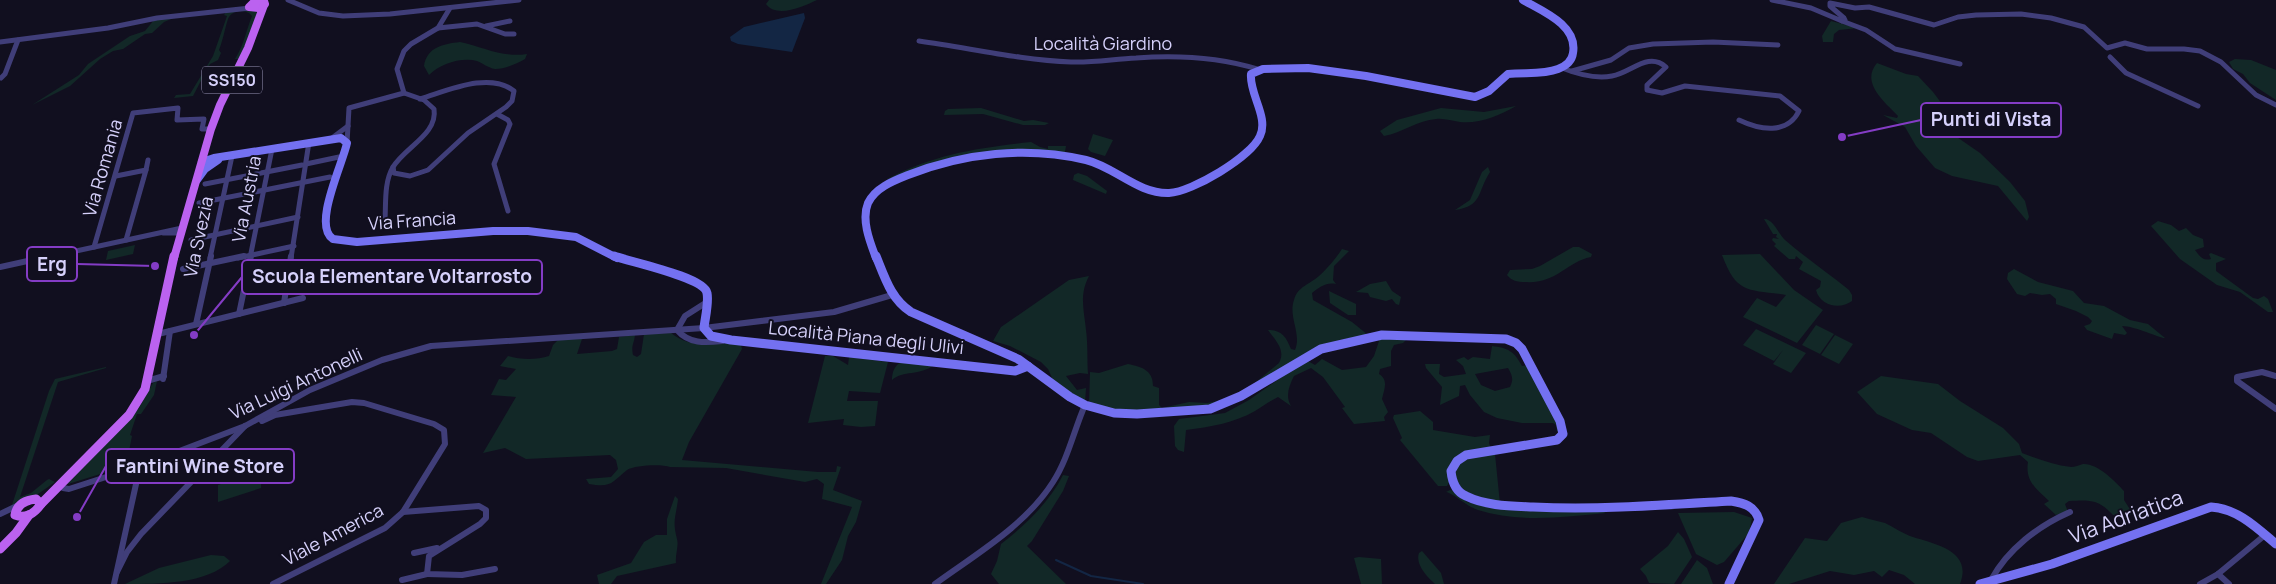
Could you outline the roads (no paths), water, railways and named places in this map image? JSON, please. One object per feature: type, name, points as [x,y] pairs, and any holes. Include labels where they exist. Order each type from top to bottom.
[{"type":"main road","points":[[1523,0],[1555,18],[1569,35],[1575,53],[1570,64],[1548,71],[1508,74],[1502,78],[1492,91],[1475,97],[1345,72],[1282,68],[1257,69],[1251,74],[1250,83],[1262,127],[1258,141],[1248,152],[1185,190],[1168,193],[1149,190],[1089,160],[1033,153],[963,158],[917,171],[883,187],[867,202],[864,216],[867,230],[892,295],[899,304],[911,312],[1018,359],[1048,382],[1085,405],[1114,413],[1137,414],[1210,409],[1240,396],[1321,349],[1382,335],[1506,339],[1516,343],[1522,349],[1560,421],[1563,434],[1557,440],[1466,455],[1457,461],[1450,471],[1452,480],[1458,490],[1466,497],[1490,505],[1533,507],[1733,502],[1749,506],[1757,513],[1759,519],[1729,584]]},
{"type":"main road","name":"SS150","points":[[39,501],[61,487],[129,415],[142,396],[181,230],[220,105],[250,42],[258,5]]},
{"type":"main road","points":[[202,162],[334,138],[347,143]]},
{"type":"main road","name":"Via Francia","points":[[347,143],[327,211],[325,230],[329,236],[335,239],[357,242],[493,231],[560,234],[590,242],[615,257],[683,277],[704,287],[707,298]]},
{"type":"main road","points":[[206,147],[211,155],[223,158]]},
{"type":"main road","points":[[196,182],[204,168],[223,158]]},
{"type":"main road","points":[[704,328],[707,298]]},
{"type":"main road","name":"Località Piana degli Ulivi","points":[[704,328],[711,336],[731,340],[1015,371],[1028,366]]},
{"type":"main road","points":[[1,548],[29,516],[37,510],[39,501],[21,504],[9,514]]},
{"type":"main road","name":"Via Adriatica","points":[[1980,584],[2068,558],[2208,507],[2220,507],[2230,510],[2276,544]]},
{"type":"main road","points":[[9,514],[29,516]]},
{"type":"main road","points":[[1,548],[16,525],[9,514]]},
{"type":"street","points":[[288,0],[319,13],[343,16],[390,14],[519,0]]},
{"type":"street","points":[[1772,0],[1811,8],[1866,30],[1895,48],[1960,64]]},
{"type":"street","points":[[1842,21],[1845,20],[1844,18],[1830,6],[1830,3],[1855,8],[1869,7],[1934,25],[1942,24],[1958,17],[1993,14],[2066,21],[2086,28],[2108,49],[2127,43],[2146,48],[2189,49],[2205,53],[2224,64],[2256,95],[2276,105]]},
{"type":"street","points":[[0,42],[258,5]]},
{"type":"street","points":[[438,28],[450,8]]},
{"type":"street","points":[[404,94],[397,69],[404,51],[411,44],[438,28],[461,24],[486,26],[510,21]]},
{"type":"street","points":[[486,26],[505,36],[514,34]]},
{"type":"street","points":[[1,78],[5,74],[18,40]]},
{"type":"street","name":"Località Giardino","points":[[919,41],[1025,59],[1088,62],[1145,56],[1174,57],[1242,64],[1257,69]]},
{"type":"street","points":[[1570,72],[1611,60],[1630,48],[1653,44],[1713,42],[1778,45]]},
{"type":"street","points":[[2110,57],[2126,73],[2198,106]]},
{"type":"street","points":[[1562,68],[1570,72],[1612,76],[1644,62],[1659,62],[1666,67],[1647,85],[1648,90],[1652,93],[1666,93],[1677,86],[1685,86],[1771,95],[1786,99],[1799,111],[1793,122],[1783,127],[1752,126],[1739,120]]},
{"type":"street","points":[[393,167],[394,173],[404,176],[423,172],[435,164],[468,133],[506,107],[514,96],[512,88],[502,82],[477,84],[420,99]]},
{"type":"street","points":[[347,143],[349,108],[404,94],[431,105],[435,111],[433,125],[393,167],[388,178],[385,220]]},
{"type":"street","name":"Via Romania","points":[[94,247],[133,114],[136,111],[178,108],[177,120],[204,119],[202,130],[212,129]]},
{"type":"street","points":[[497,114],[508,120],[510,124],[494,164],[508,211]]},
{"type":"street","points":[[334,138],[347,129]]},
{"type":"street","points":[[284,303],[309,142]]},
{"type":"street","name":"Via Austria","points":[[239,314],[272,148]]},
{"type":"street","name":"Via Svezia","points":[[196,324],[227,180],[223,158]]},
{"type":"street","points":[[205,184],[339,158]]},
{"type":"street","points":[[126,240],[148,160]]},
{"type":"street","points":[[116,176],[146,170]]},
{"type":"street","points":[[200,203],[330,177]]},
{"type":"street","points":[[191,240],[298,217]]},
{"type":"street","points":[[0,268],[126,240],[181,230]]},
{"type":"street","points":[[164,234],[178,243]]},
{"type":"street","points":[[183,269],[294,246]]},
{"type":"street","name":"Località Piana degli Ulivi","points":[[704,328],[834,312],[892,295]]},
{"type":"street","points":[[158,334],[303,298]]},
{"type":"street","points":[[707,298],[687,313],[680,321],[677,330],[684,339],[691,341],[712,342],[731,340]]},
{"type":"street","name":"Via Luigi Antonelli","points":[[61,487],[140,466],[244,428],[310,390],[382,360],[431,346],[704,328]]},
{"type":"street","points":[[147,381],[163,378],[170,331]]},
{"type":"street","points":[[2276,376],[2270,373],[2258,372],[2237,377],[2237,381],[2276,409]]},
{"type":"street","name":"Viale America","points":[[117,572],[127,552],[141,534],[244,428],[275,415],[352,402],[364,403],[434,424],[444,430],[445,444],[403,512],[385,528],[273,584]]},
{"type":"street","points":[[935,584],[1010,530],[1052,485],[1085,405]]},
{"type":"street","points":[[114,584],[140,466]]},
{"type":"street","points":[[403,512],[479,506],[486,510],[486,518],[478,527],[440,547],[429,556],[427,574]]},
{"type":"street","points":[[1991,580],[1996,570],[2015,549],[2056,517],[2070,512]]},
{"type":"street","points":[[2200,584],[2218,574],[2265,535]]},
{"type":"street","points":[[414,553],[440,547]]},
{"type":"street","points":[[402,580],[427,574],[462,576],[494,569]]},
{"type":"street","points":[[2218,574],[2229,584]]},
{"type":"water","points":[[804,13],[805,18],[792,52],[738,44],[731,41],[730,37],[744,27]]},
{"type":"waterway","points":[[1056,560],[1091,576],[1143,584]]},
{"type":"place","name":"Punti di Vista","points":[[1842,137]]},
{"type":"place","name":"Erg","points":[[155,266]]},
{"type":"place","name":"Scuola Elementare Voltarrosto","points":[[194,335]]},
{"type":"place","name":"Fantini Wine Store","points":[[77,517]]}]
